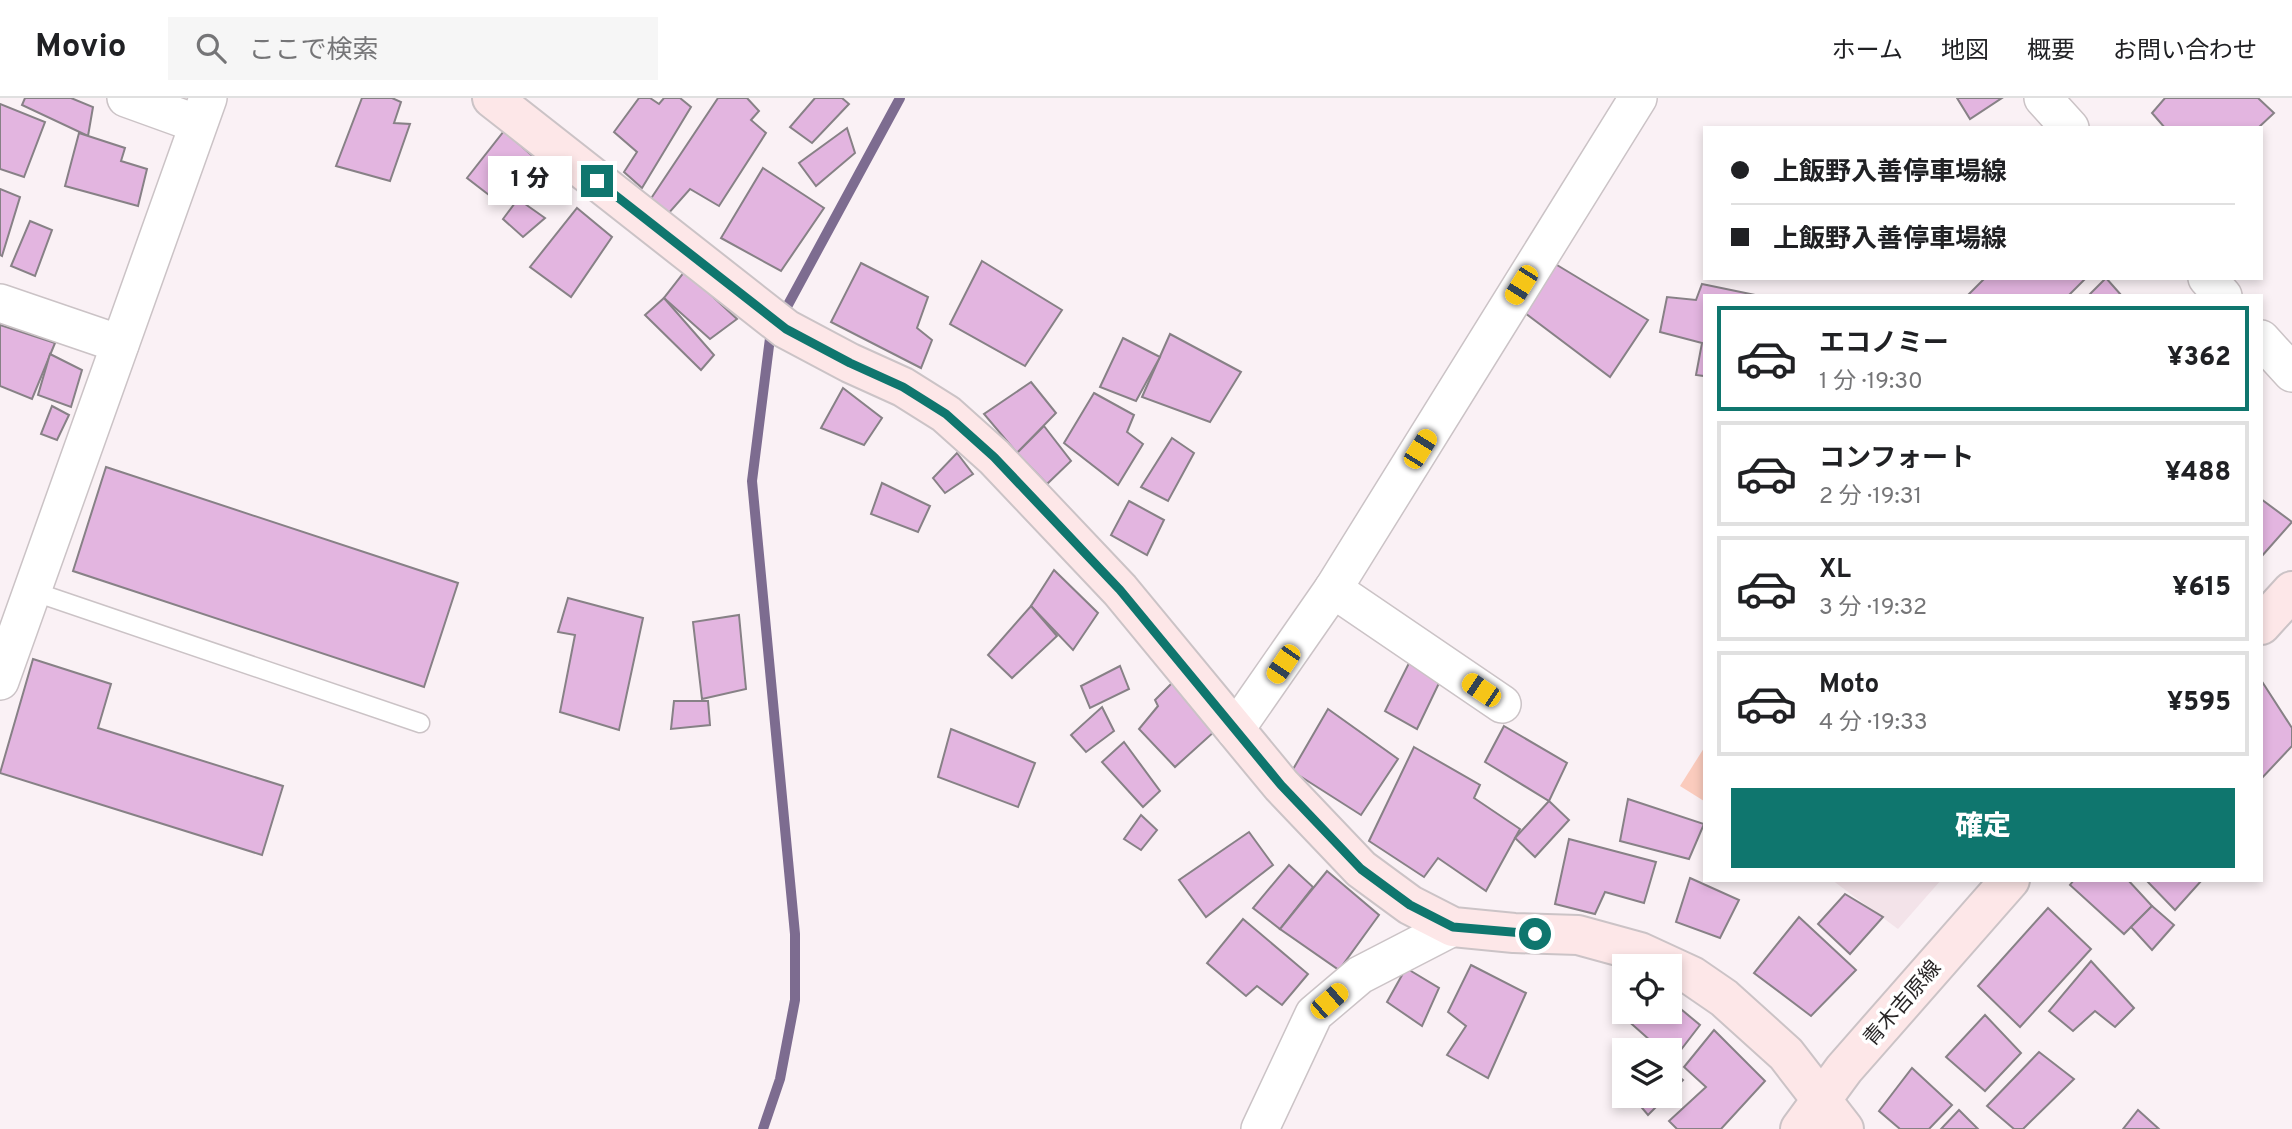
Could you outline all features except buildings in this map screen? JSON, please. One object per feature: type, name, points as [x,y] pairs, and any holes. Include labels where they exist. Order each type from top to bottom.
[{"type":"main road","points":[[492,98],[786,329],[903,387],[946,414],[994,457],[1120,590],[1321,830],[1361,869],[1410,905],[1453,927],[1578,935],[1640,952],[1692,976],[1724,998],[1786,1054],[1822,1120]]},
{"type":"main road","points":[[2263,623],[2292,591]]},
{"type":"main road","name":"青木吉原線","points":[[1822,1120],[1844,1069],[2008,882]]},
{"type":"street","points":[[0,681],[203,111],[126,98]]},
{"type":"street","points":[[1235,730],[1333,589],[1638,98]]},
{"type":"street","points":[[2043,98],[2068,126]]},
{"type":"street","points":[[2209,280],[2220,294]]},
{"type":"street","points":[[0,303],[120,344]]},
{"type":"street","points":[[2263,341],[2292,373]]},
{"type":"street","points":[[1333,589],[1502,704]]},
{"type":"street","points":[[1260,1129],[1314,1014],[1360,975],[1453,927]]},
{"type":"lane","points":[[32,591],[420,723]]},
{"type":"shaded area","points":[[1703,750],[1703,800],[1680,786]]},
{"type":"shaded area","points":[[1835,882],[1939,882],[1898,929]]},
{"type":"waterway","points":[[763,1129],[780,1079],[795,1000],[795,934],[752,481],[770,338],[900,98]]},
{"type":"route","points":[[597,181],[786,329],[903,387],[946,414],[994,457],[1120,590],[1281,785],[1361,869],[1410,905],[1453,927],[1535,934]]}]
